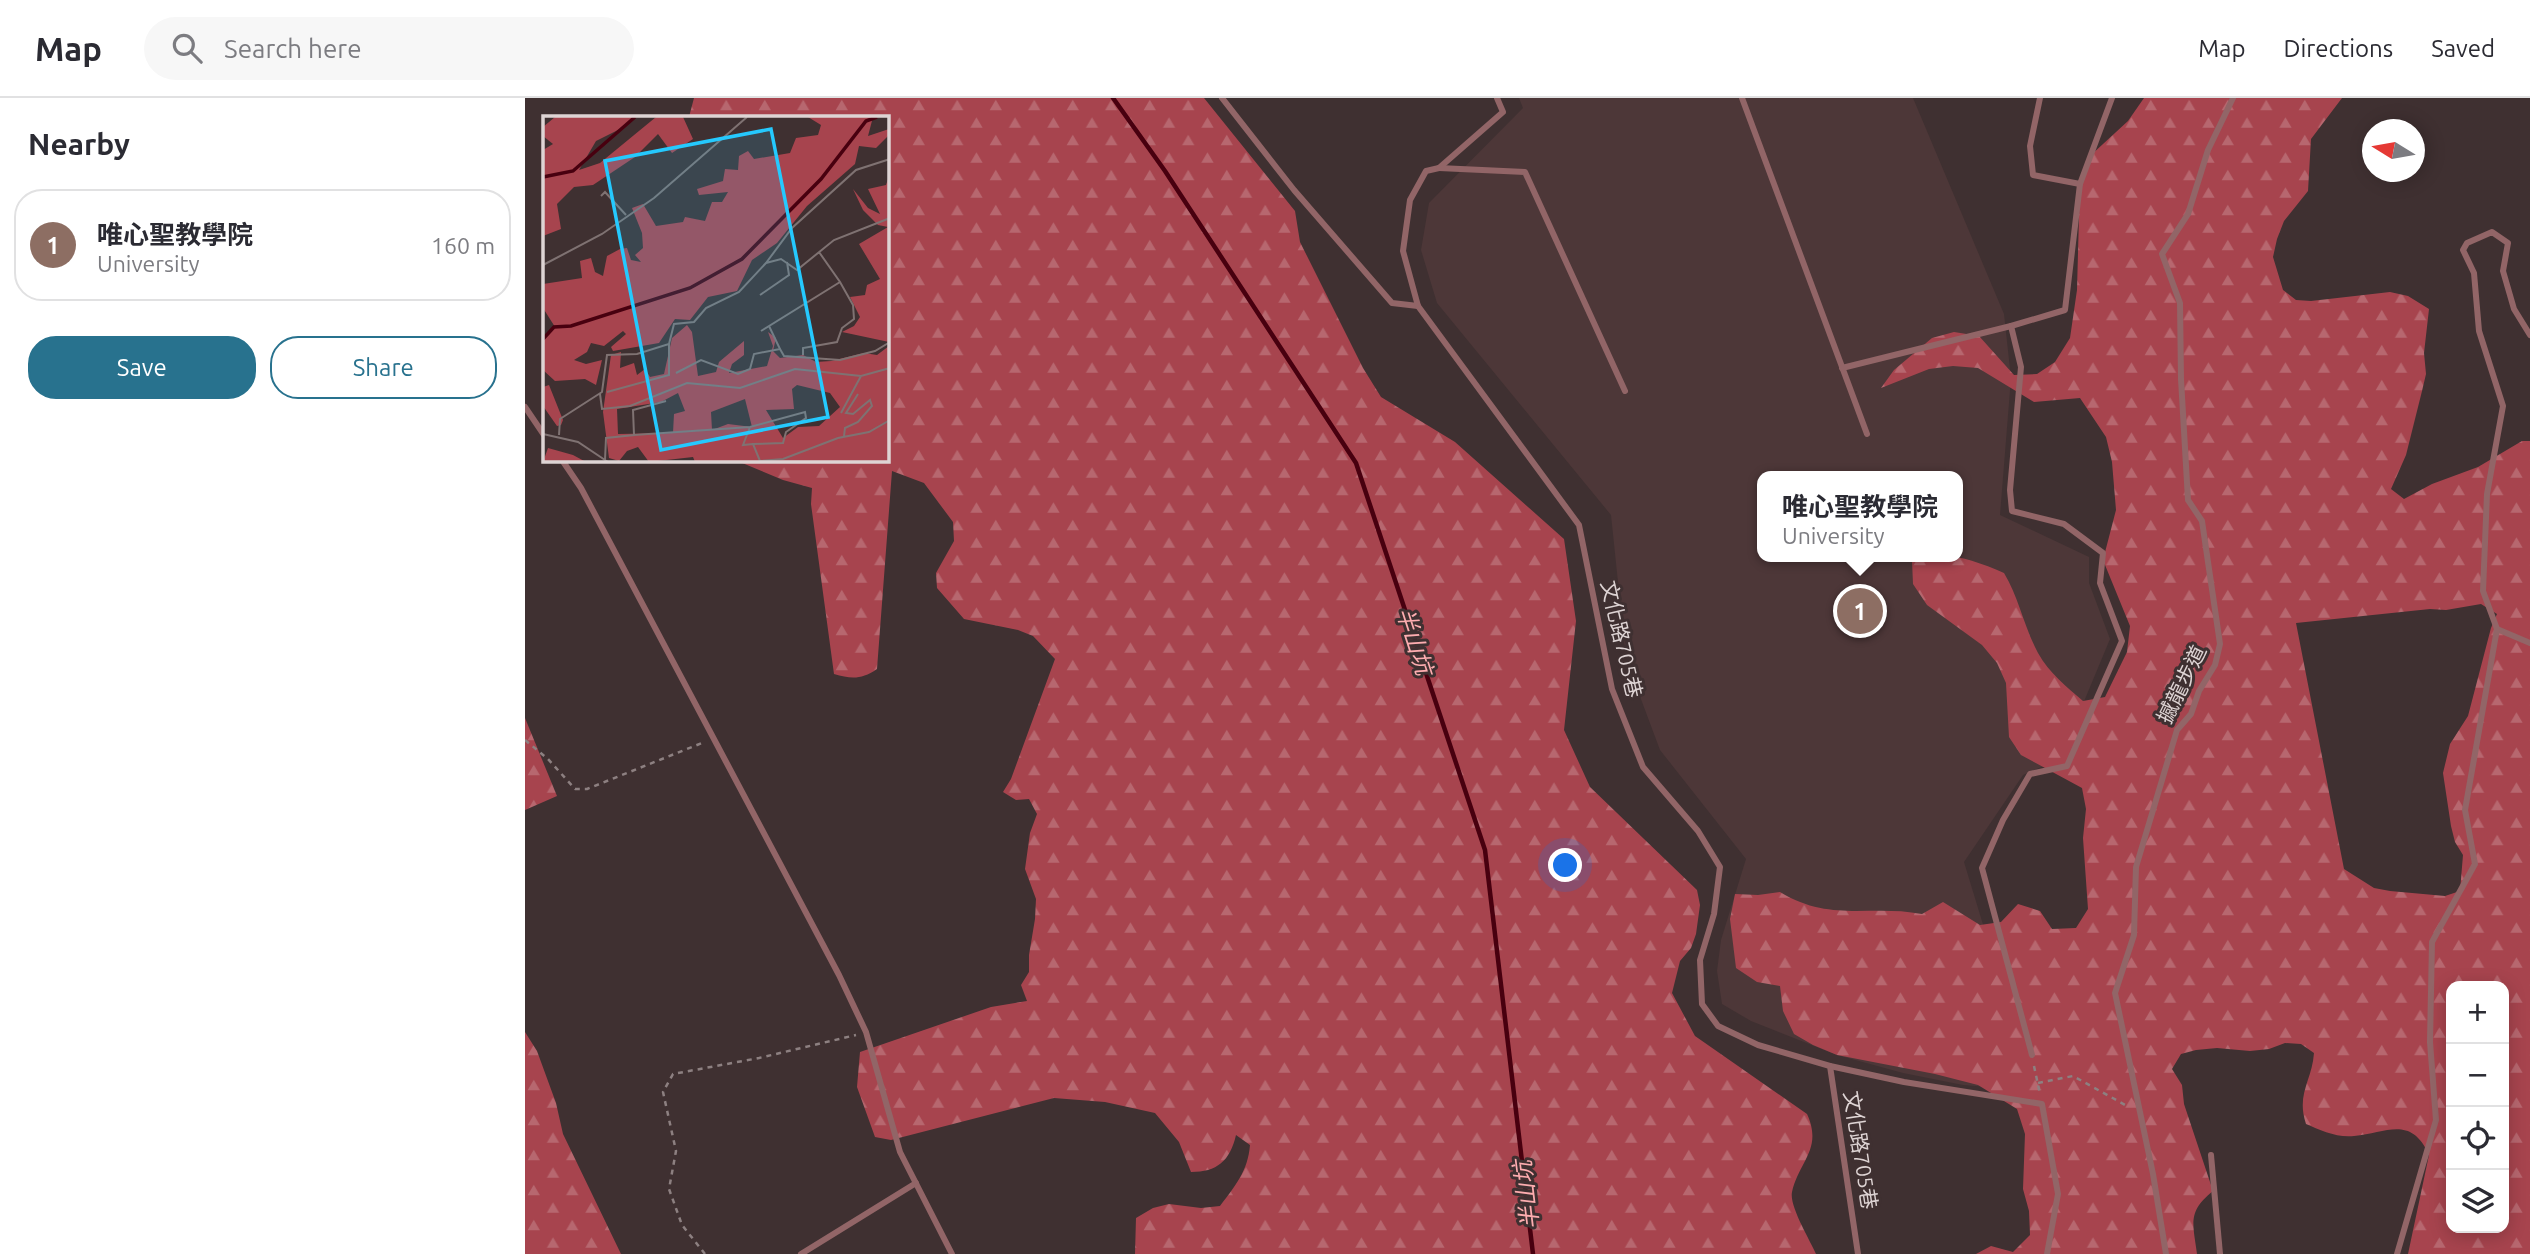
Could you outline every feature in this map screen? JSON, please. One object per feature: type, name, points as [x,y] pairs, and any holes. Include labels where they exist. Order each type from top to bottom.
[{"type":"lane","points":[[1223,98],[1294,190],[1392,303],[1419,306]]},
{"type":"lane","name":"文化路705巷","points":[[1497,98],[1503,112],[1439,168],[1426,171],[1410,200],[1403,251],[1419,306],[1579,525],[1612,689],[1643,767],[1698,831],[1720,867],[1714,914],[1700,960],[1702,1004],[1718,1026],[1758,1045],[1830,1066],[1858,1254]]},
{"type":"lane","points":[[1742,98],[1867,434]]},
{"type":"lane","points":[[2040,98],[2030,146],[2033,175],[2080,184]]},
{"type":"lane","points":[[1842,368],[2065,310],[2080,184],[2112,98]]},
{"type":"lane","name":"撼龍步道","points":[[2166,1254],[2153,1174],[2115,993],[2134,935],[2136,867],[2177,730],[2191,714],[2199,691],[2215,665],[2220,644],[2201,522],[2188,500],[2180,303],[2162,254],[2188,214],[2209,150],[2233,98]]},
{"type":"lane","points":[[1439,168],[1525,172],[1626,391]]},
{"type":"lane","points":[[2397,1254],[2436,1120],[2430,1042],[2432,942],[2475,864],[2465,810],[2497,629],[2483,591],[2487,494],[2503,406],[2479,331],[2474,273],[2463,250],[2467,243],[2492,232],[2508,243],[2503,271],[2514,310],[2530,335]]},
{"type":"lane","points":[[2011,326],[2021,367],[2010,490],[2012,511],[2064,524],[2103,553],[2100,583],[2122,641],[2067,766],[2030,774],[2003,820],[1982,867],[2032,1055]]},
{"type":"lane","points":[[525,407],[543,434]]},
{"type":"lane","points":[[563,462],[581,488],[839,975],[866,1032],[900,1152],[952,1254]]},
{"type":"lane","points":[[2497,629],[2530,643]]},
{"type":"lane","points":[[1830,1066],[1904,1082],[2042,1104],[2058,1194],[2046,1254]]},
{"type":"lane","points":[[2211,1155],[2220,1254]]},
{"type":"lane","points":[[801,1254],[916,1182]]},
{"type":"path","points":[[525,740],[548,759],[575,789],[587,789],[712,739]]},
{"type":"path","points":[[705,1254],[682,1225],[669,1189],[676,1151],[663,1092],[673,1074],[759,1058],[866,1032]]},
{"type":"path","points":[[2032,1055],[2042,1104]]},
{"type":"path","points":[[2038,1083],[2073,1076],[2140,1114]]},
{"type":"shaded area","points":[[1519,98],[1913,98],[2004,314],[2011,378],[2000,515],[2089,557],[2089,583],[2110,639],[2060,759],[2023,775],[1964,862],[2020,1046],[2025,1090],[1963,1085],[1903,1073],[1837,1055],[1751,1021],[1722,1004],[1717,971],[1721,940],[1746,859],[1660,750],[1626,659],[1611,515],[1437,303],[1421,250],[1429,203],[1523,108]]},
{"type":"green space","points":[[694,98],[1204,98],[1295,211],[1300,242],[1363,368],[1381,397],[1455,442],[1564,539],[1576,621],[1564,730],[1590,787],[1697,890],[1700,905],[1696,934],[1691,948],[1680,961],[1672,993],[1695,1036],[1807,1114],[1811,1126],[1811,1146],[1795,1181],[1792,1198],[1816,1254],[1135,1254],[1136,1218],[1153,1208],[1169,1204],[1201,1208],[1220,1206],[1244,1170],[1250,1145],[1236,1135],[1230,1152],[1221,1163],[1208,1170],[1191,1172],[1179,1142],[1155,1113],[1105,1102],[1054,1098],[891,1140],[875,1137],[857,1087],[860,1052],[991,1007],[1027,1001],[1021,985],[1029,972],[1036,899],[1025,869],[1030,833],[1037,814],[1029,799],[1016,800],[1003,792],[1011,779],[1055,659],[1033,636],[1018,630],[964,619],[937,588],[936,573],[954,541],[953,522],[924,483],[892,471],[877,669],[856,678],[834,674],[811,504],[812,488],[783,480],[740,462],[889,462],[889,116],[689,116]]},
{"type":"green space","points":[[2144,98],[2342,98],[2311,139],[2308,191],[2284,221],[2273,257],[2283,290],[2296,300],[2311,301],[2390,292],[2408,296],[2429,309],[2424,353],[2426,374],[2406,455],[2391,489],[2404,499],[2432,484],[2478,467],[2522,441],[2530,441],[2530,1254],[2408,1254],[2429,1155],[2422,1143],[2406,1131],[2397,1129],[2341,1136],[2306,1124],[2303,1104],[2314,1053],[2301,1044],[2285,1043],[2269,1049],[2250,1051],[2217,1048],[2196,1050],[2181,1054],[2172,1069],[2182,1085],[2184,1104],[2213,1191],[2195,1212],[2193,1226],[2197,1254],[1976,1254],[1991,1246],[2013,1252],[2030,1235],[2029,1211],[2023,1189],[2025,1134],[2017,1109],[1978,1085],[1837,1055],[1813,1045],[1794,1034],[1783,1011],[1780,986],[1757,982],[1736,968],[1730,919],[1735,894],[1780,892],[1816,907],[1834,910],[1903,911],[1922,914],[1943,902],[1980,925],[2001,922],[2018,904],[2040,911],[2052,929],[2076,928],[2088,909],[2083,838],[2086,809],[2082,788],[2021,755],[2009,737],[2006,683],[1997,663],[1982,645],[1927,605],[1913,584],[1912,562],[1963,562],[1963,559],[2004,573],[2033,643],[2047,667],[2083,701],[2105,697],[2127,652],[2130,626],[2103,560],[2116,510],[2112,462],[2106,437],[2080,398],[2034,402],[1978,368],[1953,366],[1929,369],[1881,388],[1894,370],[1932,338],[1954,332],[1979,336],[2014,375],[2037,374],[2055,362],[2070,338],[2077,290],[2080,180],[2090,156],[2128,121]],"holes":[[[2481,604],[2497,614],[2468,716],[2450,744],[2443,773],[2451,826],[2455,842],[2463,855],[2460,891],[2445,896],[2374,888],[2344,869],[2296,623],[2430,609],[2446,610]]]},
{"type":"green space","points":[[525,718],[557,796],[525,810]]},
{"type":"green space","points":[[525,1032],[537,1051],[556,1103],[563,1134],[621,1254],[525,1254]]},
{"type":"waterway","name":"半山坑","points":[[1113,98],[1165,171],[1356,463],[1485,850],[1533,1254]]},
{"type":"place","name":"唯心聖教學院","points":[[1860,611]]}]
